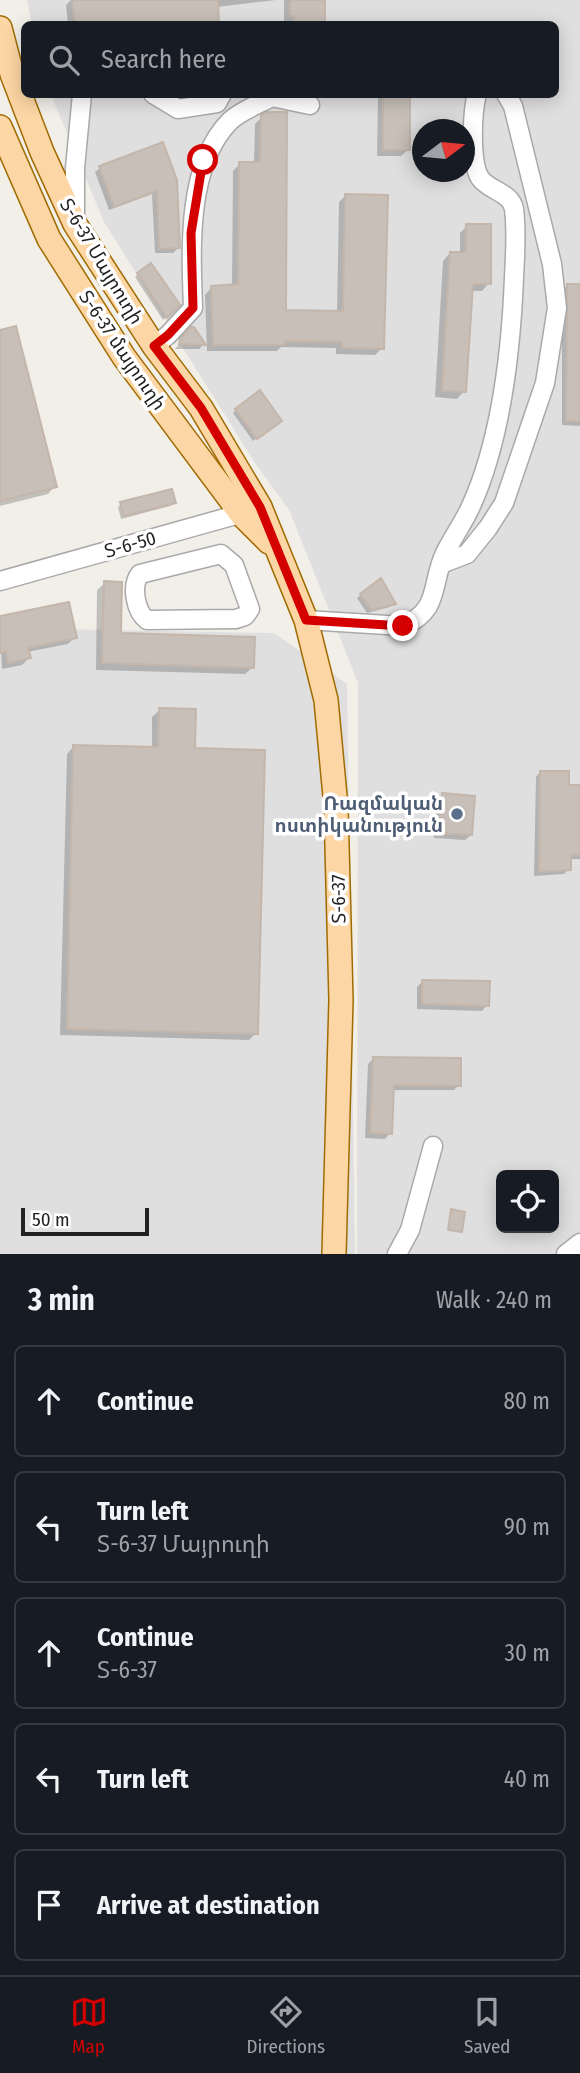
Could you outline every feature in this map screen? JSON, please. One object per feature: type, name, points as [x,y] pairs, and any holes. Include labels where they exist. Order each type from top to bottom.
[{"type":"main road","name":"Տ-6-37 Մայրուղի","points":[[0,28],[21,97]]},
{"type":"main road","name":"Տ-6-37 Մայրուղի","points":[[21,98],[75,224],[154,346],[201,408],[251,511]]},
{"type":"main road","name":"Տ-6-37 մայրուղի","points":[[0,127],[49,239],[124,357],[251,511],[278,552]]},
{"type":"main road","points":[[49,239],[75,224]]},
{"type":"main road","name":"Տ-6-37","points":[[278,552],[306,620],[326,701],[336,807],[341,1000],[334,1254]]},
{"type":"street","points":[[75,224],[75,169],[82,98]]},
{"type":"street","points":[[160,98],[178,109],[217,103],[220,98]]},
{"type":"street","points":[[154,346],[193,308],[191,233],[203,160],[230,120],[270,98]]},
{"type":"street","points":[[277,98],[310,105]]},
{"type":"street","points":[[306,620],[403,626],[416,621],[428,610],[441,564],[471,506],[495,435],[513,315],[516,237],[514,206],[511,200],[488,186],[474,165],[476,98]]},
{"type":"street","points":[[441,564],[467,554],[504,502],[545,383],[556,308],[552,264],[543,224],[513,106],[508,98]]},
{"type":"street","name":"Տ-6-50","points":[[0,581],[251,511]]},
{"type":"street","points":[[174,532],[183,562]]},
{"type":"street","points":[[221,554],[229,558],[250,610],[236,620],[147,620],[141,615],[137,605],[136,579],[146,571],[183,562],[221,554]]},
{"type":"street","points":[[397,1254],[410,1230],[433,1146]]},
{"type":"street","points":[[566,1254],[580,1243]]},
{"type":"shaded area","points":[[27,0],[580,0],[580,1254],[357,1254],[358,683],[289,510],[255,463],[104,222],[52,98],[559,98],[559,21],[31,21]]},
{"type":"shaded area","points":[[0,628],[274,633],[347,684],[355,1254],[0,1254]]},
{"type":"building","points":[[72,0],[218,0],[219,21],[75,21]]},
{"type":"building","points":[[290,0],[325,0],[325,21],[294,21],[294,16],[290,16]]},
{"type":"building","points":[[383,98],[410,98],[410,150],[383,150]]},
{"type":"building","points":[[267,112],[287,112],[286,310],[343,311],[345,194],[388,195],[384,349],[342,348],[342,342],[285,341],[285,345],[213,345],[211,286],[238,284],[239,162],[260,162],[261,115]]},
{"type":"building","points":[[163,142],[177,180],[180,248],[159,249],[157,191],[114,207],[99,166]]},
{"type":"building","points":[[466,224],[491,224],[491,284],[473,284],[466,392],[442,391],[450,252],[466,252]]},
{"type":"building","points":[[151,263],[180,305],[167,318],[137,273]]},
{"type":"building","points":[[567,284],[580,284],[580,421],[566,421]]},
{"type":"building","points":[[16,326],[57,487],[0,501],[0,330]]},
{"type":"building","points":[[191,327],[194,327],[206,345],[179,344]]},
{"type":"building","points":[[260,390],[282,421],[257,439],[235,409]]},
{"type":"building","points":[[172,489],[176,503],[124,516],[120,502]]},
{"type":"building","points":[[381,578],[396,604],[371,610],[360,594]]},
{"type":"building","points":[[104,581],[122,582],[121,633],[255,637],[254,668],[102,663]]},
{"type":"building","points":[[69,602],[77,638],[28,648],[31,658],[8,663],[6,652],[0,653],[0,616]]},
{"type":"building","points":[[159,708],[196,709],[195,748],[265,750],[258,1034],[67,1029],[73,745],[158,747]]},
{"type":"building","points":[[540,771],[569,771],[569,785],[580,785],[580,855],[571,855],[571,870],[539,872]]},
{"type":"building","name":"Ռազմական ոստիկանություն","points":[[442,793],[475,796],[472,835],[439,833]]},
{"type":"building","points":[[422,980],[490,981],[489,1006],[422,1004]]},
{"type":"building","points":[[373,1057],[461,1058],[461,1086],[394,1085],[392,1134],[370,1133]]},
{"type":"building","points":[[451,1209],[465,1212],[462,1232],[448,1230]]},
{"type":"place","name":"Ռազմական ոստիկանություն","points":[[457,814]]},
{"type":"route","points":[[203,160],[191,233],[193,308],[154,346],[201,408],[260,507],[306,620],[403,626]]}]
